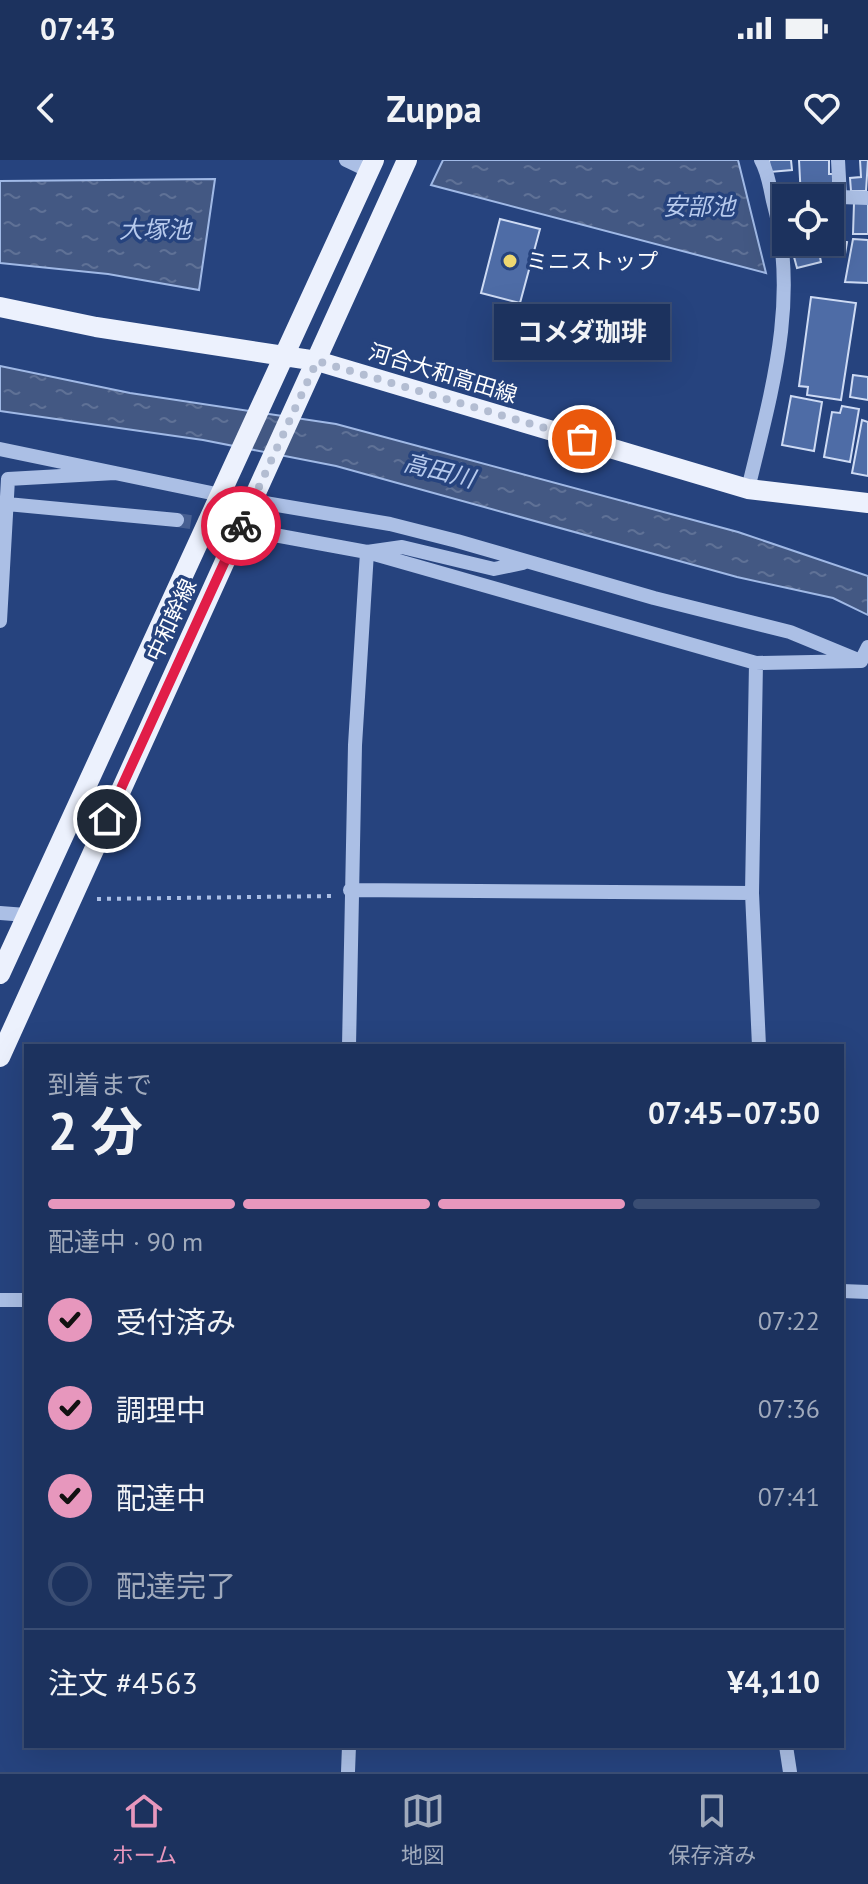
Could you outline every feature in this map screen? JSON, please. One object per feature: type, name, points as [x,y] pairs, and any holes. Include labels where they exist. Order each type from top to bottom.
[{"type":"main road","name":"中和幹線","points":[[0,1057],[407,160]]},
{"type":"main road","name":"中和幹線","points":[[0,974],[371,166]]},
{"type":"main road","name":"河合大和高田線","points":[[0,307],[96,327],[317,361],[748,489],[868,503]]},
{"type":"street","points":[[346,160],[371,166]]},
{"type":"street","points":[[748,489],[780,357],[787,281],[779,221],[761,160]]},
{"type":"street","points":[[838,160],[840,197],[868,198]]},
{"type":"street","points":[[0,449],[115,473],[224,489]]},
{"type":"street","points":[[0,621],[8,479],[115,473]]},
{"type":"street","points":[[256,494],[390,524],[790,632],[866,657]]},
{"type":"street","points":[[7,504],[177,520]]},
{"type":"street","points":[[269,534],[367,552],[756,663],[866,657]]},
{"type":"street","points":[[367,552],[402,547],[494,569],[528,562]]},
{"type":"street","points":[[349,1044],[355,745],[367,552]]},
{"type":"street","points":[[756,663],[752,893],[759,1044]]},
{"type":"street","points":[[350,893],[752,893]]},
{"type":"street","points":[[0,913],[26,915]]},
{"type":"street","points":[[844,1291],[868,1292]]},
{"type":"street","points":[[0,1300],[24,1300]]},
{"type":"street","points":[[348,1772],[349,1748]]},
{"type":"street","points":[[786,1748],[790,1772]]},
{"type":"path","points":[[71,900],[350,893]]},
{"type":"water","name":"安部池","points":[[443,160],[738,160],[766,273],[431,185]]},
{"type":"water","name":"大塚池","points":[[215,179],[199,290],[108,274],[0,263],[0,181]]},
{"type":"water","name":"高田川","points":[[0,366],[130,393],[336,424],[738,532],[868,576],[868,615],[833,598],[737,577],[336,466],[203,440],[0,411]]},
{"type":"building","points":[[769,160],[791,160],[792,170],[770,172]]},
{"type":"building","points":[[799,160],[829,160],[829,174],[834,174],[833,184],[800,184]]},
{"type":"building","points":[[860,160],[868,160],[866,191],[851,191],[850,178],[861,177]]},
{"type":"building","points":[[854,203],[868,203],[868,234],[853,234]]},
{"type":"building","name":"ミニストップ","points":[[500,219],[540,229],[520,303],[481,293]]},
{"type":"building","points":[[853,239],[868,240],[868,283],[845,282]]},
{"type":"building","points":[[794,256],[820,256],[821,262],[797,268]]},
{"type":"building","points":[[811,297],[856,303],[841,400],[807,395],[808,387],[799,386]]},
{"type":"building","points":[[853,375],[868,377],[868,400],[850,397]]},
{"type":"building","points":[[791,396],[822,402],[814,451],[782,445]]},
{"type":"building","points":[[842,406],[859,409],[850,462],[824,457],[832,412],[840,413]]},
{"type":"building","points":[[862,420],[868,422],[868,476],[852,473]]},
{"type":"tunnel","points":[[177,520],[269,534]]},
{"type":"way so far","points":[[241,526],[317,361],[582,439]]},
{"type":"place","name":"ミニストップ","points":[[510,261]]},
{"type":"place","name":"コメダ珈琲","points":[[582,439]]},
{"type":"route","points":[[107,819],[241,526]]}]
